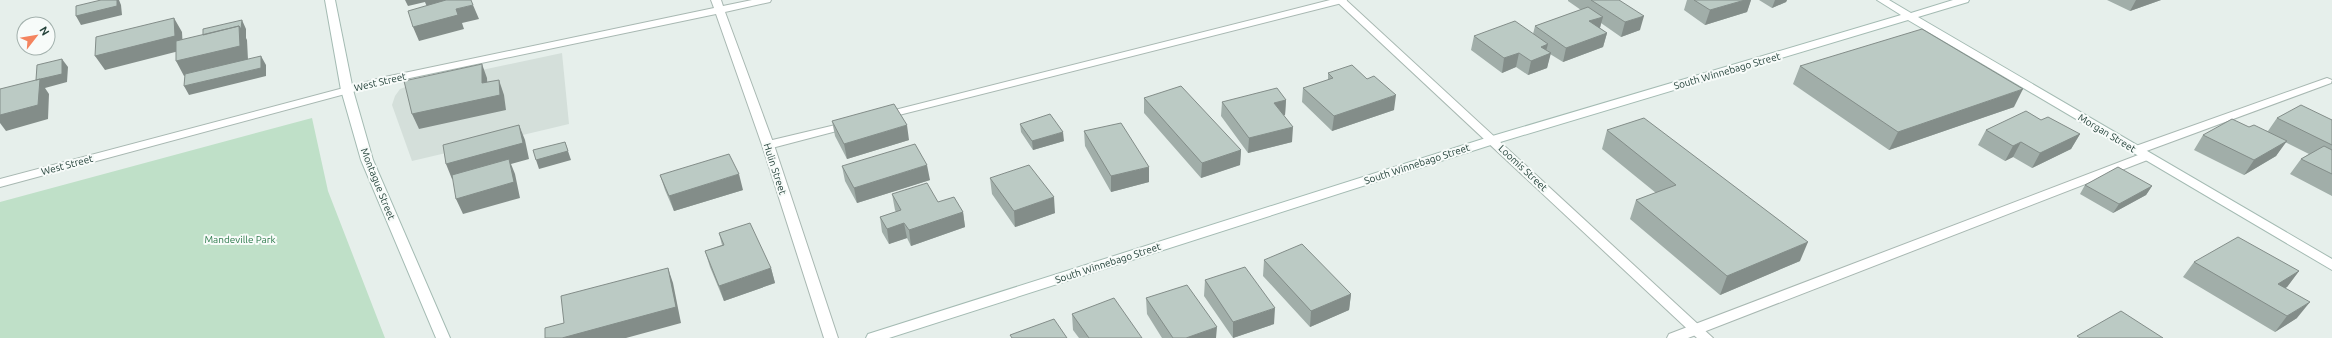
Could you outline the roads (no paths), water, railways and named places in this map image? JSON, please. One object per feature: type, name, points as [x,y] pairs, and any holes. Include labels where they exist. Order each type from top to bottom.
[{"type":"street","name":"Montague Street","points":[[330,0],[346,90],[367,160],[443,338]]},
{"type":"street","name":"West Street","points":[[0,183],[346,90],[718,5],[766,0]]},
{"type":"street","points":[[768,145],[1340,0]]},
{"type":"street","name":"Loomis Street","points":[[1340,0],[1701,334]]},
{"type":"street","name":"Morgan Street","points":[[1882,0],[2332,265]]},
{"type":"street","name":"South Winnebago Street","points":[[872,338],[1493,140],[1964,0]]},
{"type":"street","name":"Hulin Street","points":[[718,5],[768,145],[831,338]]},
{"type":"street","points":[[1674,338],[1701,334],[2141,153],[2327,81]]},
{"type":"park label","name":"Mandeville Park","points":[[240,239]]}]
